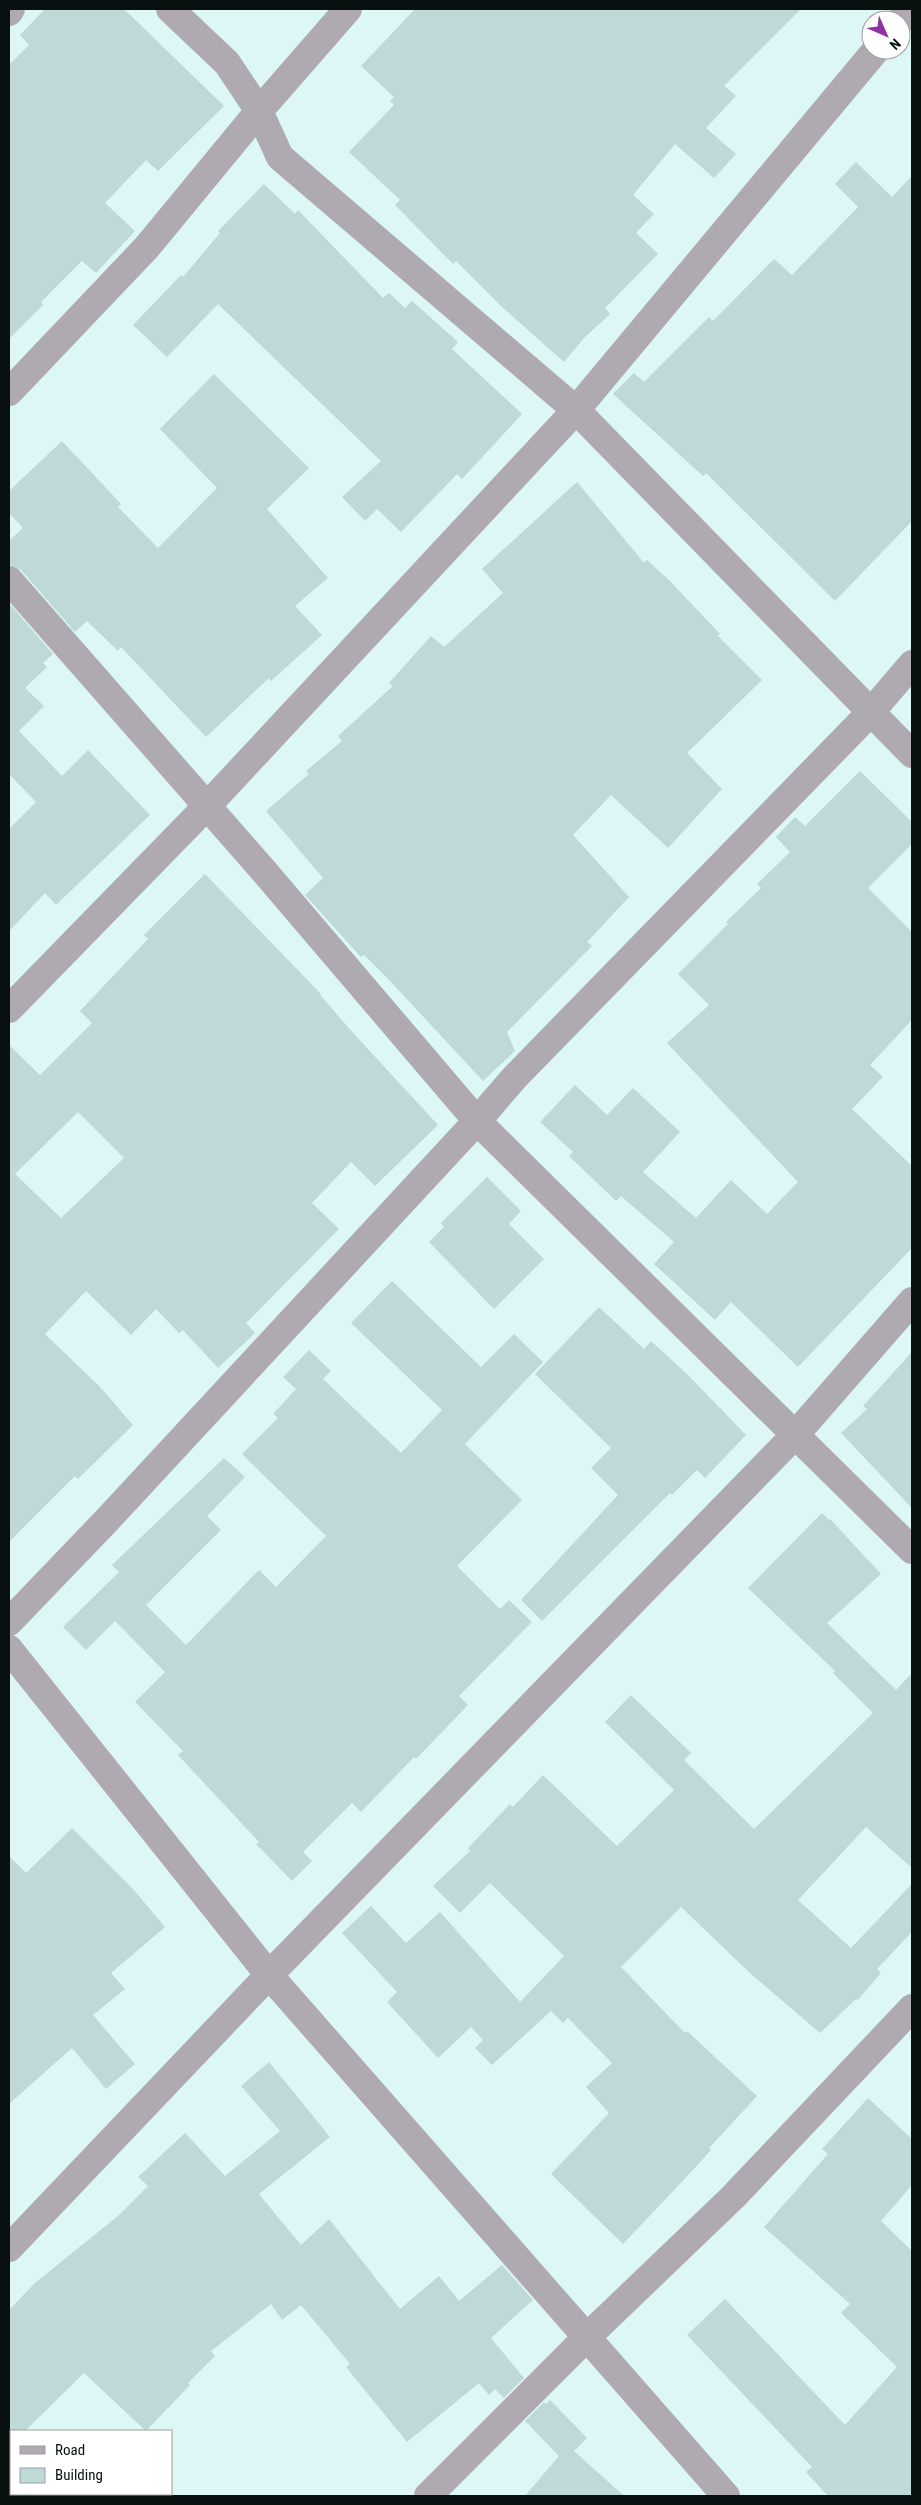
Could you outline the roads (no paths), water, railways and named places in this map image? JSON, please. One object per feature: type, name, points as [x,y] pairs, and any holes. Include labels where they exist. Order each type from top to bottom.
[{"type":"street","points":[[170,9],[227,63],[259,111],[280,157],[576,410],[912,754]]},
{"type":"street","points":[[9,392],[147,246],[259,111],[348,9]]},
{"type":"street","points":[[9,1009],[207,806],[576,410],[868,60]]},
{"type":"street","points":[[9,580],[207,806],[477,1121],[912,1550]]},
{"type":"street","points":[[9,1622],[122,1505],[477,1121],[515,1077],[870,713],[912,664]]},
{"type":"street","points":[[9,2248],[269,1975],[796,1434],[912,1301]]},
{"type":"street","points":[[9,1649],[269,1975],[726,2496]]},
{"type":"street","points":[[428,2496],[587,2337],[733,2198],[912,2008]]}]
